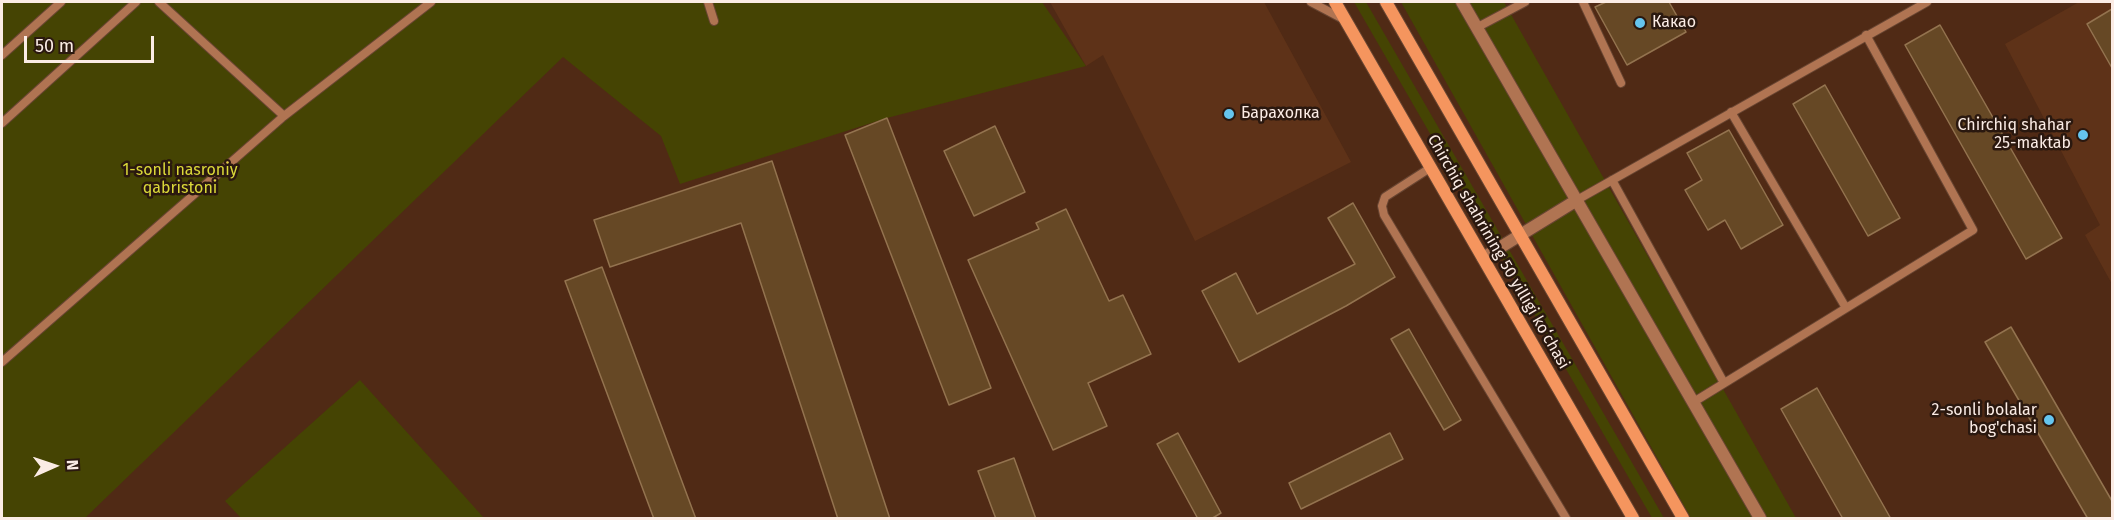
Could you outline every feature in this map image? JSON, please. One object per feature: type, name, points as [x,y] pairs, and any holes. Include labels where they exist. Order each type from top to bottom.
[{"type":"main road","name":"Chirchiq shahrining 50 yilligi koʻchasi","points":[[1335,2],[1633,519]]},
{"type":"main road","name":"Chirchiq shahrining 50 yilligi koʻchasi","points":[[1386,2],[1683,519]]},
{"type":"street","points":[[1461,2],[1760,519]]},
{"type":"street","points":[[1483,258],[1577,200]]},
{"type":"lane","points":[[2,55],[61,2]]},
{"type":"lane","points":[[2,123],[136,2]]},
{"type":"lane","points":[[159,2],[284,116]]},
{"type":"lane","points":[[2,362],[284,116],[431,2]]},
{"type":"lane","points":[[708,2],[714,21]]},
{"type":"lane","points":[[1311,2],[1346,21]]},
{"type":"lane","points":[[1476,28],[1526,2]]},
{"type":"lane","points":[[1583,2],[1622,82]]},
{"type":"lane","points":[[1577,200],[1927,2]]},
{"type":"lane","points":[[1692,403],[1973,230],[1866,35]]},
{"type":"lane","points":[[1731,112],[1846,308]]},
{"type":"lane","points":[[1430,168],[1384,196],[1382,206],[1384,215],[1566,519]]},
{"type":"lane","points":[[1612,180],[1724,383]]},
{"type":"shaded area","name":"Барахолка","points":[[1050,2],[1264,2],[1351,162],[1195,241],[1103,55],[1086,66]]},
{"type":"shaded area","name":"Chirchiq shahar 25-maktab","points":[[2079,2],[2112,2],[2112,284],[2085,235],[2100,225],[2005,44]]},
{"type":"green space","name":"1-sonli nasroniy qabristoni","points":[[2,2],[1042,2],[1086,66],[887,118],[680,184],[661,136],[563,57],[85,518],[2,518]]},
{"type":"green space","points":[[1354,2],[1366,2],[1664,518],[1652,518]]},
{"type":"green space","points":[[1401,2],[1504,2],[1796,518],[1691,518]]},
{"type":"green space","points":[[360,380],[484,518],[241,518],[225,501]]},
{"type":"building","points":[[1606,2],[1669,2],[1686,32],[1627,65],[1595,7]]},
{"type":"building","points":[[2112,9],[2112,68],[2087,24]]},
{"type":"building","points":[[1940,25],[2062,238],[2026,259],[1905,45]]},
{"type":"building","points":[[1825,85],[1900,218],[1868,236],[1793,104]]},
{"type":"building","points":[[887,118],[991,388],[949,405],[845,135]]},
{"type":"building","points":[[995,126],[1025,192],[974,216],[944,151]]},
{"type":"building","points":[[1729,130],[1783,225],[1741,249],[1725,220],[1708,230],[1685,190],[1702,180],[1687,153]]},
{"type":"building","points":[[772,161],[890,519],[838,519],[741,223],[610,267],[594,220]]},
{"type":"building","points":[[1353,203],[1395,277],[1346,306],[1239,362],[1202,291],[1236,273],[1257,314],[1355,264],[1328,218]]},
{"type":"building","points":[[1066,209],[1109,301],[1123,295],[1151,354],[1088,383],[1107,426],[1053,450],[968,260],[1039,229],[1036,223]]},
{"type":"building","points":[[602,267],[696,519],[654,519],[565,281]]},
{"type":"building","points":[[2011,327],[2112,501],[2112,519],[2088,519],[1985,342]]},
{"type":"building","points":[[1409,329],[1461,420],[1444,430],[1391,339]]},
{"type":"building","points":[[1817,388],[1891,519],[1843,519],[1781,409]]},
{"type":"building","points":[[1178,433],[1221,513],[1211,519],[1198,519],[1157,444]]},
{"type":"building","points":[[1390,433],[1403,459],[1301,509],[1289,483]]},
{"type":"building","points":[[1014,458],[1036,519],[996,519],[978,471]]},
{"type":"place","name":"Какао","points":[[1640,23]]},
{"type":"place","name":"Барахолка","points":[[1229,114]]},
{"type":"place","name":"Chirchiq shahar 25-maktab","points":[[2083,135]]},
{"type":"place","name":"2-sonli bolalar bog'chasi","points":[[2049,420]]}]
